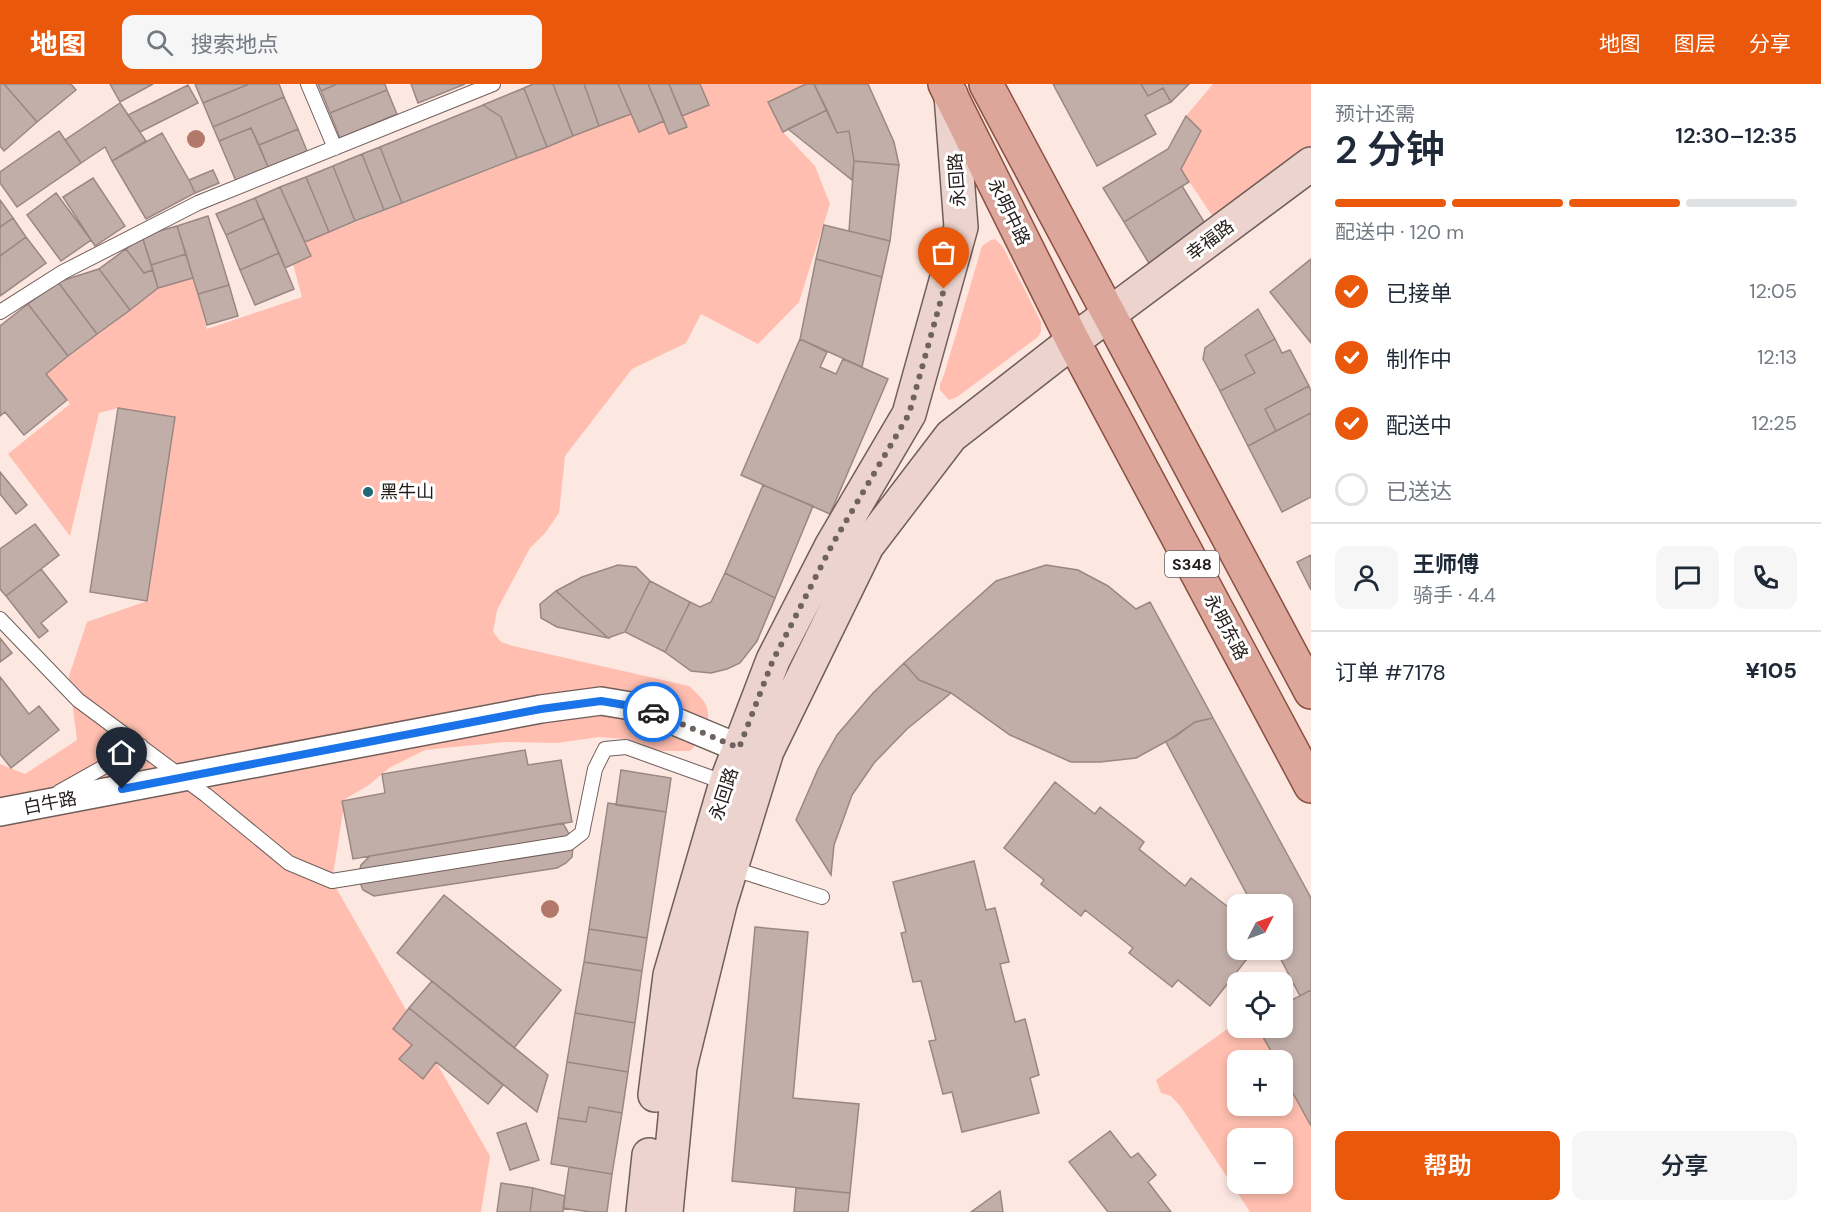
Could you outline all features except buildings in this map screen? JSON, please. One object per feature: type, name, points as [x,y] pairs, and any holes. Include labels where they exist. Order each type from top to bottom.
[{"type":"main road","name":"S348","points":[[986,84],[1311,692]]},
{"type":"main road","name":"永明中路","points":[[948,89],[1069,333]]},
{"type":"main road","name":"永回路","points":[[643,1212],[657,1073],[670,975],[717,864],[752,753],[773,660],[832,545],[909,414],[961,227],[948,89]]},
{"type":"main road","name":"幸福路","points":[[1069,333],[1109,315],[1311,164]]},
{"type":"main road","name":"永回路","points":[[666,1212],[680,1067],[720,904],[717,864],[726,783],[752,753],[767,751],[867,546],[951,436],[1069,333]]},
{"type":"main road","points":[[865,489],[1069,333]]},
{"type":"main road","name":"永明东路","points":[[1069,333],[1311,786]]},
{"type":"street","name":"白牛路","points":[[0,812],[541,709],[601,701],[643,708],[752,753]]},
{"type":"lane","points":[[308,84],[335,148]]},
{"type":"lane","points":[[0,312],[63,272],[198,203],[493,84]]},
{"type":"lane","points":[[0,619],[78,700],[206,795],[289,863],[332,881],[569,843],[582,833],[595,769],[605,749],[626,747],[726,783]]},
{"type":"lane","points":[[0,821],[31,807],[141,746]]},
{"type":"lane","points":[[717,864],[822,897]]},
{"type":"shaded area","points":[[700,84],[806,84],[769,102],[783,132],[815,166],[830,204],[799,302],[758,344],[701,314],[686,343],[632,369],[565,456],[559,513],[545,533],[530,548],[497,610],[493,632],[501,642],[513,646],[689,686],[702,699],[707,708],[708,720],[704,731],[690,751],[656,751],[627,739],[599,737],[557,743],[505,742],[425,750],[389,768],[369,785],[345,799],[332,881],[490,1156],[481,1212],[0,1212],[0,764],[25,774],[77,740],[69,676],[87,622],[147,601],[175,417],[118,408],[99,413],[70,536],[8,454],[70,404],[46,374],[158,288],[193,278],[207,329],[302,297],[293,264],[311,256],[305,242],[631,114],[639,132],[664,121],[670,134],[686,127],[682,116]]},
{"type":"shaded area","points":[[1213,84],[1311,84],[1311,148],[1213,217],[1181,169],[1201,131],[1186,116]]},
{"type":"shaded area","points":[[995,239],[1003,247],[1041,322],[1041,331],[1038,337],[957,397],[949,400],[940,390],[940,384],[982,246]]},
{"type":"shaded area","points":[[1227,1029],[1227,1038],[1264,1038],[1270,1050],[1227,1050],[1227,1116],[1293,1116],[1293,1092],[1311,1126],[1311,1212],[1250,1212],[1238,1194],[1293,1194],[1293,1128],[1227,1128],[1227,1177],[1181,1107],[1171,1096],[1161,1093],[1156,1080]]},
{"type":"way so far","points":[[653,712],[739,748],[773,660],[832,545],[909,414],[944,289]]},
{"type":"place","name":"黑牛山","points":[[368,492]]},
{"type":"route","points":[[122,789],[541,709],[601,701],[643,708],[653,712]]}]
